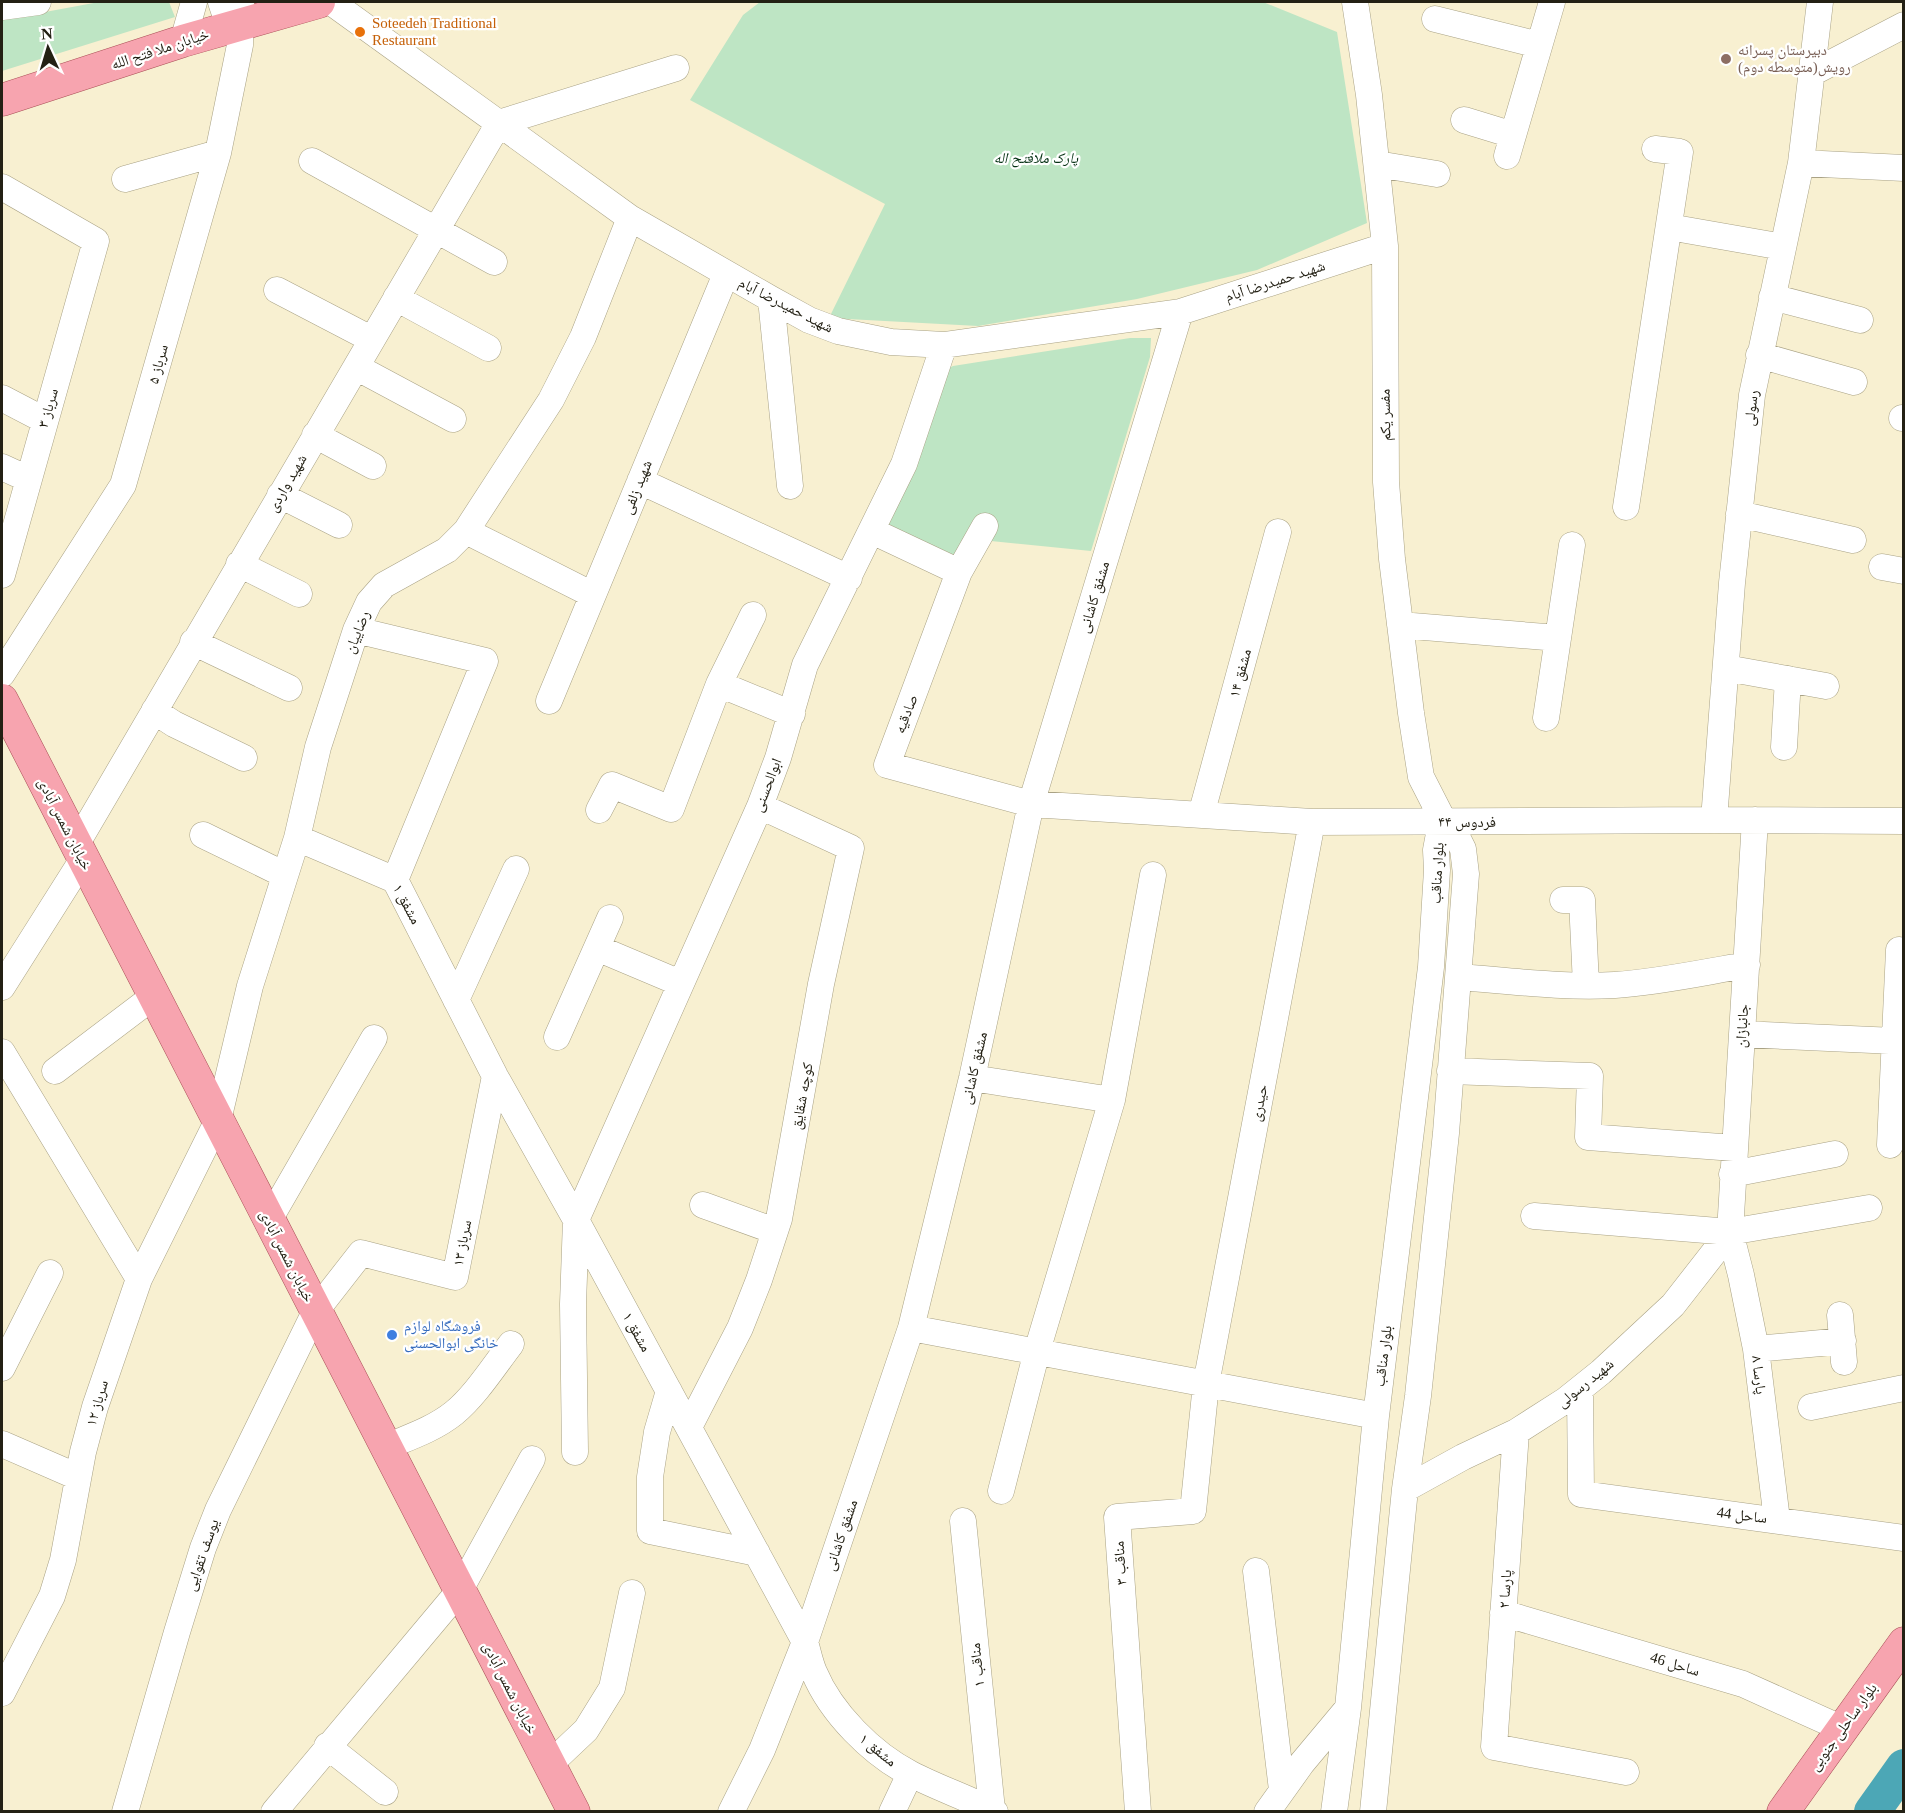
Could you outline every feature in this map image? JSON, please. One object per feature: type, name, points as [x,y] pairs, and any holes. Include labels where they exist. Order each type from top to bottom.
[{"type":"main road","name":"خیابان ملا فتح الله","points":[[2,100],[183,41],[234,9],[299,4]]},
{"type":"main road","name":"خیابان شمس آبادی","points":[[2,700],[574,1812]]},
{"type":"main road","name":"بلوار ساحلی جنوبی","points":[[1783,1812],[1904,1643]]},
{"type":"street","points":[[2,7],[38,2]]},
{"type":"street","points":[[183,41],[194,2]]},
{"type":"street","name":"شهید حمیدرضا آبام","points":[[331,2],[630,218],[809,320],[838,331],[891,342],[944,345],[1180,312],[1385,246]]},
{"type":"street","name":"مفسر یکم","points":[[1355,2],[1369,95],[1385,246],[1386,482],[1392,559],[1421,777],[1444,822]]},
{"type":"street","points":[[1464,120],[1510,146],[1552,2]]},
{"type":"street","name":"رسولی","points":[[1714,820],[1739,514],[1752,395],[1801,163],[1820,2]]},
{"type":"street","name":"سرباز ۵","points":[[2,674],[123,485],[218,153],[240,45],[234,9]]},
{"type":"street","points":[[1435,19],[1539,45]]},
{"type":"street","points":[[1810,74],[1904,24]]},
{"type":"street","points":[[499,123],[676,68]]},
{"type":"street","name":"شهید واردی","points":[[2,987],[80,852],[193,642],[499,123]]},
{"type":"street","points":[[1626,507],[1680,152],[1655,149]]},
{"type":"street","points":[[125,179],[218,153]]},
{"type":"street","points":[[312,161],[494,262]]},
{"type":"street","points":[[1801,163],[1904,168]]},
{"type":"street","points":[[1377,164],[1437,174]]},
{"type":"street","name":"سرباز ۳","points":[[2,187],[96,241],[2,575]]},
{"type":"street","name":"رضاییان","points":[[218,1120],[250,986],[297,838],[318,747],[356,630],[369,602],[384,585],[447,550],[466,531],[551,400],[583,337],[630,218]]},
{"type":"street","points":[[1669,227],[1783,247]]},
{"type":"street","name":"شهید زلفی","points":[[549,701],[726,274]]},
{"type":"street","points":[[278,290],[371,339]]},
{"type":"street","points":[[1772,297],[1860,320]]},
{"type":"street","points":[[396,298],[488,348]]},
{"type":"street","points":[[771,299],[790,486]]},
{"type":"street","name":"مشفق کاشانی","points":[[731,1812],[762,1750],[805,1642],[911,1328],[972,1078],[1031,804],[1180,312]]},
{"type":"street","name":"ابوالحسنی","points":[[576,1220],[760,806],[792,714],[805,666],[904,464],[944,345]]},
{"type":"street","points":[[1759,355],[1854,382]]},
{"type":"street","points":[[356,367],[453,419]]},
{"type":"street","points":[[2,398],[44,420]]},
{"type":"street","points":[[315,435],[374,466]]},
{"type":"street","points":[[2,467],[28,479]]},
{"type":"street","points":[[640,481],[849,578]]},
{"type":"street","points":[[279,495],[339,525]]},
{"type":"street","points":[[1739,514],[1853,540]]},
{"type":"street","name":"صادقیه","points":[[985,526],[959,572],[887,765],[1031,804]]},
{"type":"street","points":[[466,531],[593,595]]},
{"type":"street","points":[[872,531],[959,572]]},
{"type":"street","name":"مشفق ۱۴","points":[[1201,815],[1278,532]]},
{"type":"street","points":[[1546,718],[1572,545]]},
{"type":"street","points":[[239,564],[299,594]]},
{"type":"street","points":[[600,810],[612,785],[671,809],[719,684],[753,615]]},
{"type":"street","points":[[1400,625],[1558,638]]},
{"type":"street","points":[[356,630],[485,661],[395,880]]},
{"type":"street","points":[[193,642],[289,688]]},
{"type":"street","points":[[1726,668],[1826,686]]},
{"type":"street","points":[[1784,747],[1788,679]]},
{"type":"street","points":[[719,684],[792,714]]},
{"type":"street","points":[[154,711],[174,724],[244,758]]},
{"type":"street","name":"فردوس ۴۴","points":[[1031,804],[1312,822],[1904,821]]},
{"type":"street","name":"کوچه شقایق","points":[[689,1427],[740,1328],[775,1231],[790,1163],[821,984],[851,848],[760,806]]},
{"type":"street","name":"جانبازان","points":[[1730,1232],[1755,820]]},
{"type":"street","name":"حیدری","points":[[1206,1384],[1312,822]]},
{"type":"street","name":"بلوار مناقب","points":[[1334,1812],[1348,1708],[1376,1416],[1431,967],[1437,870],[1436,850],[1444,822],[1456,835],[1463,849],[1466,874],[1459,977],[1446,1133],[1418,1396],[1405,1489],[1373,1812]]},
{"type":"street","points":[[203,835],[285,875]]},
{"type":"street","name":"مشفق ۱","points":[[297,838],[395,880],[495,1076],[576,1220],[805,1642],[814,1673],[831,1702],[872,1748],[910,1774],[993,1811]]},
{"type":"street","points":[[456,1000],[516,869]]},
{"type":"street","points":[[1001,1491],[1036,1351],[1112,1100],[1153,875]]},
{"type":"street","points":[[1563,900],[1582,900],[1586,985]]},
{"type":"street","points":[[557,1037],[610,918]]},
{"type":"street","points":[[597,948],[680,983]]},
{"type":"street","points":[[1890,1144],[1899,950]]},
{"type":"street","points":[[1459,977],[1586,985],[1648,981],[1747,965]]},
{"type":"street","points":[[55,1071],[154,996]]},
{"type":"street","points":[[1742,1034],[1895,1041]]},
{"type":"street","points":[[269,1220],[374,1038]]},
{"type":"street","points":[[2,1052],[139,1279]]},
{"type":"street","points":[[1450,1071],[1590,1076],[1588,1137],[1734,1148]]},
{"type":"street","name":"سرباز ۱۳","points":[[315,1312],[361,1253],[455,1277],[495,1076]]},
{"type":"street","points":[[972,1078],[1112,1100]]},
{"type":"street","name":"سرباز ۱۲","points":[[5,1680],[52,1596],[63,1560],[78,1477],[95,1407],[139,1279],[218,1120]]},
{"type":"street","points":[[1732,1174],[1835,1154]]},
{"type":"street","points":[[703,1205],[775,1231]]},
{"type":"street","points":[[1534,1216],[1730,1232],[1869,1208]]},
{"type":"street","points":[[575,1452],[573,1304],[576,1220]]},
{"type":"street","name":"شهید رسولی","points":[[1405,1489],[1463,1457],[1516,1432],[1580,1389],[1673,1305],[1730,1232]]},
{"type":"street","name":"پارسا ۸","points":[[1730,1232],[1756,1349],[1777,1520]]},
{"type":"street","points":[[2,1368],[50,1273]]},
{"type":"street","name":"یوسف تقوایی","points":[[125,1812],[203,1548],[218,1510],[315,1312]]},
{"type":"street","points":[[1756,1349],[1843,1351],[1840,1315]]},
{"type":"street","points":[[911,1328],[1376,1416]]},
{"type":"street","points":[[386,1447],[429,1429],[455,1412],[483,1381],[511,1344]]},
{"type":"street","name":"مناقب ۳","points":[[1138,1812],[1117,1517],[1193,1511],[1206,1384]]},
{"type":"street","points":[[1811,1407],[1904,1388]]},
{"type":"street","name":"ساحل 44","points":[[1580,1389],[1581,1494],[1904,1538]]},
{"type":"street","points":[[669,1391],[657,1432],[650,1477],[650,1531],[757,1553]]},
{"type":"street","name":"پارسا ۲","points":[[1516,1432],[1494,1747],[1626,1772]]},
{"type":"street","points":[[2,1444],[78,1477]]},
{"type":"street","points":[[279,1810],[327,1746],[460,1590],[532,1458]]},
{"type":"street","name":"مناقب ۱","points":[[963,1521],[993,1811]]},
{"type":"street","points":[[1256,1571],[1282,1790]]},
{"type":"street","points":[[550,1764],[586,1730],[612,1688],[632,1593]]},
{"type":"street","name":"ساحل 46","points":[[1503,1613],[1743,1684],[1842,1729]]},
{"type":"street","points":[[1267,1812],[1348,1708]]},
{"type":"street","points":[[327,1746],[385,1792]]},
{"type":"street","points":[[892,1812],[910,1774]]},
{"type":"green space","points":[[99,2],[169,2],[175,17],[2,71],[2,20]]},
{"type":"green space","name":"پارک ملافتح اله","points":[[760,2],[1263,2],[1337,32],[1367,223],[1257,270],[1137,299],[978,326],[829,318],[885,204],[690,100],[743,15]]},
{"type":"green space","points":[[1130,338],[1151,338],[1150,357],[1091,551],[981,540],[958,568],[876,529],[940,372],[953,366]]},
{"type":"waterway","points":[[1872,1812],[1904,1767]]},
{"type":"place","name":"Soteedeh Traditional Restaurant","points":[[360,32]]},
{"type":"place","name":"دبیرستان پسرانه رویش(متوسطه دوم)","points":[[1726,59]]},
{"type":"place","name":"فروشگاه لوازم خانگی ابوالحسنی","points":[[392,1335]]}]
